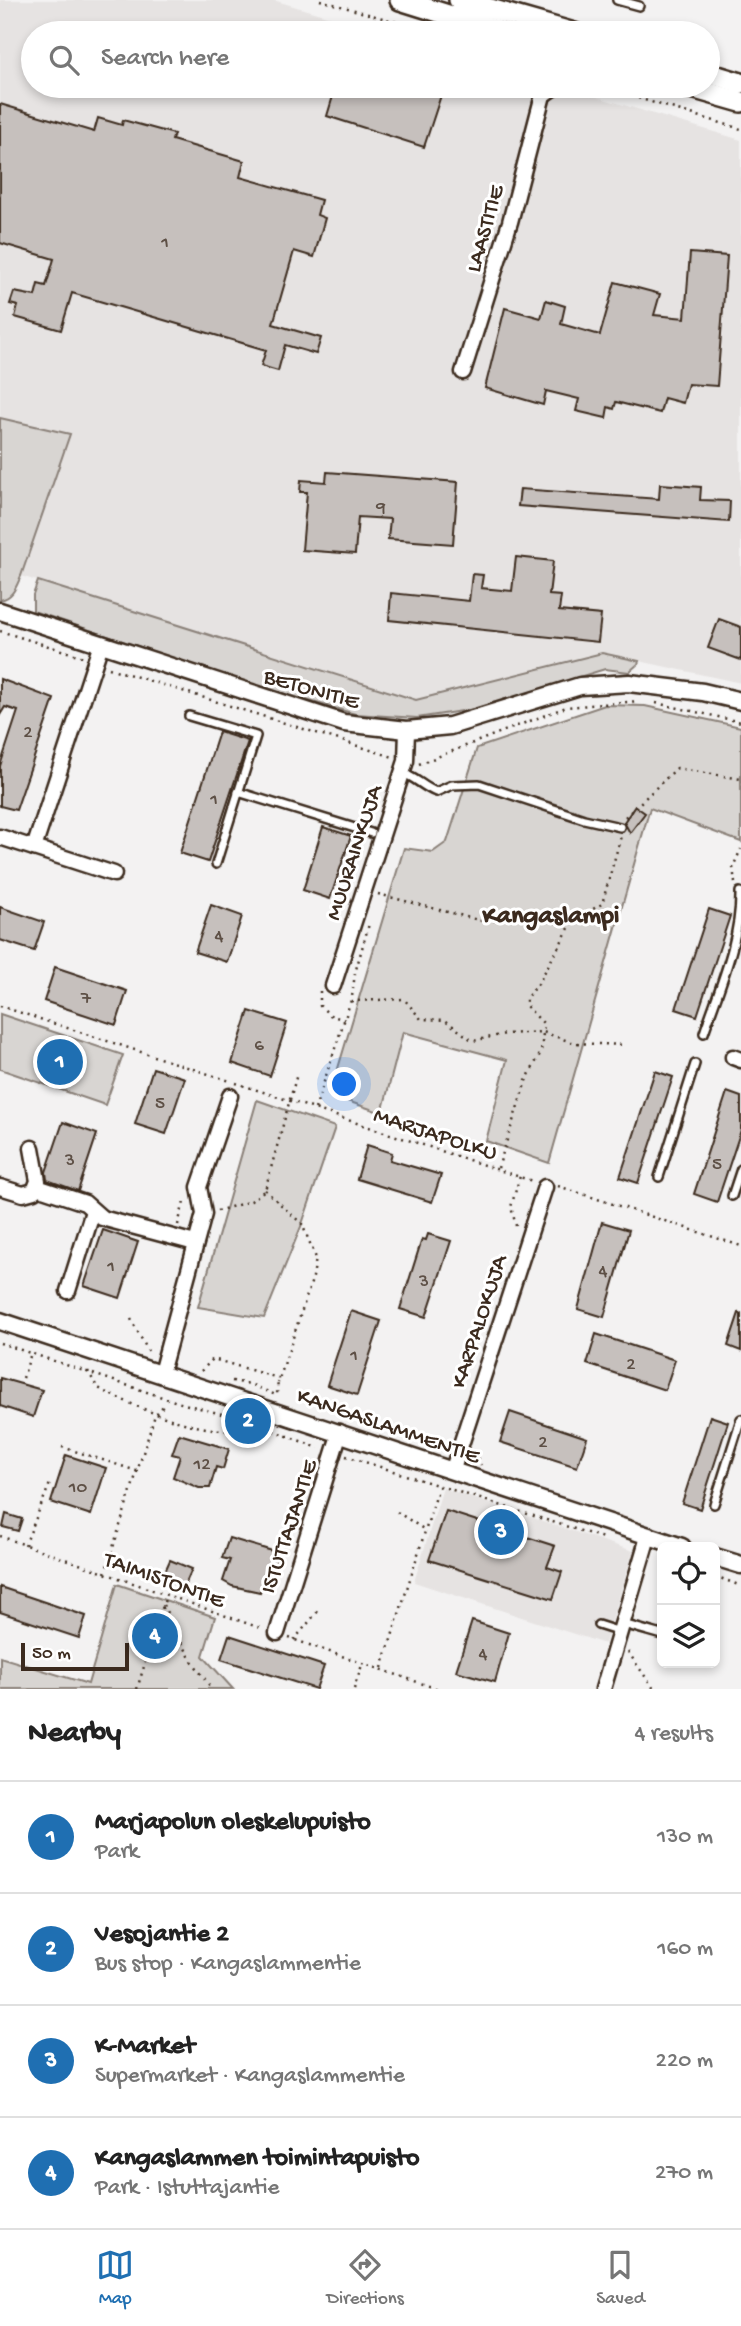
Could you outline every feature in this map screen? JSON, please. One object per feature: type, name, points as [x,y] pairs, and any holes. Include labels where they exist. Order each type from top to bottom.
[{"type":"main road","points":[[400,0],[467,21]]},
{"type":"main road","points":[[459,0],[529,21]]},
{"type":"main road","points":[[720,77],[741,83]]},
{"type":"main road","points":[[720,96],[741,102]]},
{"type":"street","name":"LAASTITIE","points":[[463,372],[510,222],[539,98]]},
{"type":"street","name":"BETONITIE","points":[[0,611],[344,723],[407,730],[450,726],[579,686],[629,683],[702,692],[741,701]]},
{"type":"street","points":[[34,848],[101,665],[101,644]]},
{"type":"street","name":"MUURAINKUJA","points":[[333,986],[407,770],[407,730]]},
{"type":"street","points":[[0,837],[114,874]]},
{"type":"street","points":[[161,1373],[189,1241],[204,1214],[199,1186],[230,1096]]},
{"type":"street","points":[[32,1148],[37,1187]]},
{"type":"street","points":[[0,1187],[30,1194],[37,1187]]},
{"type":"street","points":[[37,1187],[85,1203],[102,1218],[189,1241]]},
{"type":"street","name":"KARPALOKUJA","points":[[453,1469],[545,1187]]},
{"type":"street","points":[[68,1291],[93,1211]]},
{"type":"street","name":"KANGASLAMMENTIE","points":[[0,1321],[453,1469],[665,1542]]},
{"type":"street","name":"ISTUTTAJANTIE","points":[[276,1633],[340,1432]]},
{"type":"street","points":[[603,1689],[648,1537]]},
{"type":"street","points":[[720,1559],[741,1565]]},
{"type":"lane","points":[[617,0],[639,6]]},
{"type":"lane","points":[[189,716],[256,736],[216,864]]},
{"type":"lane","points":[[407,770],[426,788],[436,792],[452,785],[480,784],[584,819],[620,827]]},
{"type":"lane","points":[[239,792],[371,833]]},
{"type":"lane","points":[[704,1033],[735,937],[740,916],[740,892]]},
{"type":"lane","points":[[659,1177],[695,1064]]},
{"type":"lane","points":[[732,1196],[741,1169]]},
{"type":"lane","points":[[714,1504],[741,1419]]},
{"type":"lane","points":[[598,1625],[621,1633],[657,1635]]},
{"type":"path","points":[[320,0],[393,21]]},
{"type":"path","points":[[638,98],[741,129]]},
{"type":"path","points":[[0,631],[90,659],[407,770],[566,707],[604,701],[646,701],[741,722]]},
{"type":"path","points":[[101,665],[104,678]]},
{"type":"path","points":[[378,894],[486,922],[520,916],[553,923],[573,921],[602,904],[621,842],[620,827],[629,811],[677,768],[741,779]]},
{"type":"path","points":[[740,892],[734,881],[733,867],[741,849]]},
{"type":"path","points":[[316,1108],[351,1001],[355,973],[370,920]]},
{"type":"path","points":[[498,1169],[526,1081],[541,1052],[544,1024],[526,1006],[526,998],[538,984],[573,921]]},
{"type":"path","points":[[351,1001],[404,999],[421,1019],[445,1020],[474,1041],[505,1034],[543,1032],[574,1043],[625,1045]]},
{"type":"path","name":"MARJAPOLKU","points":[[0,1006],[316,1108],[520,1176],[545,1187],[557,1185],[741,1245]]},
{"type":"path","points":[[204,1214],[251,1201],[265,1190],[297,1074]]},
{"type":"path","points":[[518,1231],[511,1207],[520,1176]]},
{"type":"path","points":[[265,1190],[302,1224],[312,1244],[314,1268],[276,1395]]},
{"type":"path","points":[[187,1191],[177,1226],[189,1241]]},
{"type":"path","points":[[131,1319],[148,1351]]},
{"type":"path","points":[[131,1387],[139,1366],[155,1344]]},
{"type":"path","points":[[23,1378],[31,1353]]},
{"type":"path","points":[[201,1371],[212,1359],[219,1359],[272,1375],[278,1383]]},
{"type":"path","points":[[88,1371],[97,1387],[156,1415],[220,1429],[265,1428]]},
{"type":"path","points":[[105,1573],[156,1415],[165,1404]]},
{"type":"path","points":[[417,1479],[427,1449],[440,1447],[449,1439]]},
{"type":"path","points":[[62,1447],[137,1471]]},
{"type":"path","points":[[25,1545],[51,1480]]},
{"type":"path","points":[[381,1669],[440,1484]]},
{"type":"path","points":[[397,1512],[425,1530]]},
{"type":"path","name":"TAIMISTONTIE","points":[[0,1536],[362,1665],[438,1689]]},
{"type":"path","points":[[720,1578],[741,1586]]},
{"type":"path","points":[[137,1689],[166,1596]]},
{"type":"path","points":[[163,1605],[190,1658],[212,1689]]},
{"type":"path","points":[[293,1640],[319,1610]]},
{"type":"path","points":[[621,1633],[654,1689]]},
{"type":"path","points":[[354,1689],[362,1665]]},
{"type":"shaded area","points":[[0,0],[273,0],[344,21],[21,21],[21,98],[600,98],[741,140],[741,683],[602,653],[416,700],[21,576],[70,434],[0,418]]},
{"type":"shaded area","points":[[0,418],[70,434],[16,588],[0,600]]},
{"type":"shaded area","points":[[38,581],[416,700],[602,653],[639,661],[629,672],[605,669],[475,709],[417,718],[355,714],[253,685],[33,611],[33,595]]},
{"type":"shaded area","points":[[605,705],[645,706],[741,727],[741,842],[650,808],[549,1163],[486,1141],[507,1060],[403,1032],[382,1113],[330,1095],[404,848],[433,852],[447,842],[477,748]]},
{"type":"shaded area","points":[[0,1014],[123,1055],[105,1105],[0,1069]]},
{"type":"shaded area","points":[[257,1100],[335,1127],[302,1224],[264,1318],[198,1307]]},
{"type":"shaded area","points":[[443,1488],[633,1551],[605,1644],[414,1582]]},
{"type":"shaded area","points":[[117,1584],[215,1617],[203,1656],[233,1689],[0,1689],[0,1657],[88,1684]]},
{"type":"building","points":[[332,98],[440,98],[424,147],[327,116]]},
{"type":"building","points":[[0,104],[94,132],[98,118],[122,125],[123,120],[174,134],[172,140],[244,161],[240,177],[321,200],[317,215],[325,218],[314,257],[294,251],[273,324],[321,338],[316,354],[285,345],[278,371],[261,366],[266,350],[72,293],[61,330],[15,317],[18,306],[10,304],[14,292],[35,296],[38,284],[46,286],[54,259],[0,243]]},
{"type":"building","points":[[690,253],[727,256],[717,386],[688,384],[683,403],[664,398],[660,413],[616,402],[614,409],[608,407],[606,418],[576,411],[579,399],[546,391],[543,405],[485,388],[505,308],[541,318],[546,300],[565,306],[561,324],[600,335],[615,282],[660,294],[654,315],[685,318]]},
{"type":"building","points":[[327,472],[458,482],[453,544],[388,539],[390,519],[358,517],[355,554],[302,550],[307,492],[300,492],[301,480],[326,482]]},
{"type":"building","points":[[660,484],[701,487],[700,500],[730,501],[729,522],[518,506],[520,489],[659,499]]},
{"type":"building","points":[[516,557],[553,561],[549,595],[561,596],[559,611],[601,615],[598,642],[389,620],[391,593],[469,601],[472,574],[483,575],[481,588],[512,591]]},
{"type":"building","points":[[719,619],[741,627],[741,660],[708,648]]},
{"type":"building","points":[[0,679],[54,699],[16,810],[0,806],[0,766],[18,711],[5,707],[0,715]]},
{"type":"building","points":[[219,732],[248,741],[208,862],[180,853]]},
{"type":"building","points":[[635,806],[645,813],[630,833],[624,822]]},
{"type":"building","points":[[323,827],[351,836],[330,899],[303,890]]},
{"type":"building","points":[[211,905],[242,916],[227,962],[195,952]]},
{"type":"building","points":[[0,907],[44,922],[34,951],[0,940]]},
{"type":"building","points":[[709,909],[730,916],[697,1016],[676,1009]]},
{"type":"building","points":[[55,967],[127,991],[116,1025],[44,1001]]},
{"type":"building","points":[[249,1011],[287,1023],[270,1076],[232,1063]]},
{"type":"building","points":[[153,1068],[185,1078],[166,1134],[135,1124]]},
{"type":"building","points":[[655,1071],[673,1077],[638,1183],[620,1177]]},
{"type":"building","points":[[727,1092],[741,1097],[741,1130],[717,1202],[694,1194]]},
{"type":"building","points":[[63,1122],[97,1134],[78,1191],[47,1180],[46,1172]]},
{"type":"building","points":[[367,1145],[392,1153],[390,1160],[441,1175],[432,1202],[357,1179]]},
{"type":"building","points":[[602,1222],[629,1230],[604,1317],[578,1309]]},
{"type":"building","points":[[103,1230],[138,1242],[120,1298],[84,1286]]},
{"type":"building","points":[[428,1234],[451,1241],[426,1317],[400,1309],[422,1239],[426,1240]]},
{"type":"building","points":[[351,1311],[381,1321],[357,1395],[327,1385]]},
{"type":"building","points":[[739,1313],[741,1314],[741,1351],[728,1346]]},
{"type":"building","points":[[596,1334],[675,1360],[665,1390],[587,1364]]},
{"type":"building","points":[[0,1378],[42,1390],[33,1417],[0,1406]]},
{"type":"building","points":[[510,1412],[587,1438],[577,1467],[500,1442]]},
{"type":"building","points":[[710,1416],[728,1422],[700,1509],[682,1503]]},
{"type":"building","points":[[179,1434],[229,1449],[223,1469],[216,1467],[210,1488],[199,1488],[173,1477],[180,1456],[172,1454]]},
{"type":"building","points":[[66,1455],[106,1468],[91,1515],[51,1502]]},
{"type":"building","points":[[446,1511],[555,1546],[547,1567],[562,1572],[553,1599],[429,1560]]},
{"type":"building","points":[[6,1514],[22,1519],[18,1531],[3,1527]]},
{"type":"building","points":[[229,1538],[279,1553],[273,1573],[266,1571],[260,1592],[232,1586],[223,1581],[230,1560],[222,1558]]},
{"type":"building","points":[[170,1560],[192,1569],[184,1587],[162,1578]]},
{"type":"building","points":[[0,1587],[86,1616],[79,1638],[0,1612]]},
{"type":"building","points":[[472,1621],[509,1633],[495,1682],[456,1671]]},
{"type":"building","points":[[229,1635],[324,1666],[316,1689],[221,1659]]},
{"type":"place","name":"Marjapolun oleskelupuisto","points":[[60,1062]]},
{"type":"place","name":"Vesojantie 2","points":[[248,1421]]},
{"type":"place","name":"K-Market","points":[[501,1532]]},
{"type":"place","name":"Kangaslammen toimintapuisto","points":[[155,1636]]},
{"type":"district","name":"Kangaslampi","points":[[551,913]]}]
